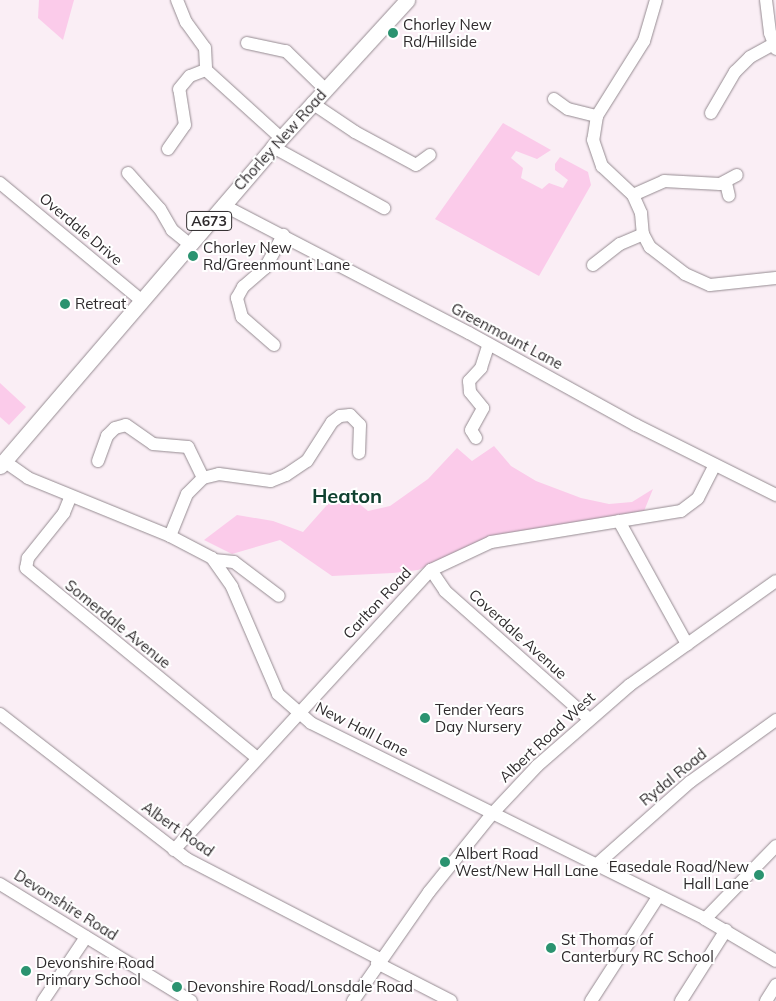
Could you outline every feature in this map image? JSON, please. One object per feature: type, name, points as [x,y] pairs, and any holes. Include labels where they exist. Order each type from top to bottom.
[{"type":"main road","name":"Chorley New Road","points":[[2,463],[277,142],[407,0]]},
{"type":"street","points":[[177,0],[186,22],[205,48],[206,70],[277,142],[384,208]]},
{"type":"street","points":[[656,0],[644,41],[597,116],[594,140],[602,166],[633,195],[641,213],[642,234],[656,252],[685,274],[710,289],[776,278]]},
{"type":"street","points":[[711,113],[723,106],[735,72],[750,57],[774,47],[766,0]]},
{"type":"street","points":[[254,47],[286,51],[325,89]]},
{"type":"street","points":[[168,149],[185,125],[179,90],[190,76],[206,70]]},
{"type":"street","points":[[554,99],[567,112],[597,116]]},
{"type":"street","points":[[312,103],[355,132],[416,165],[430,155]]},
{"type":"street","points":[[128,173],[147,191],[172,230],[189,244]]},
{"type":"street","points":[[633,195],[664,181],[726,183],[737,175]]},
{"type":"street","name":"Overdale Drive","points":[[0,183],[141,300]]},
{"type":"street","points":[[726,183],[729,196]]},
{"type":"street","name":"Greenmount Lane","points":[[223,205],[283,235],[715,465],[776,495]]},
{"type":"street","points":[[593,266],[607,261],[620,244],[642,234]]},
{"type":"street","points":[[276,347],[242,317],[238,298],[243,287],[265,268],[283,235]]},
{"type":"street","points":[[476,438],[471,430],[483,408],[470,392],[469,382],[481,368],[488,344]]},
{"type":"street","points":[[170,536],[187,494],[203,478],[226,474],[272,486],[308,460],[340,416],[350,415],[357,421],[363,445]]},
{"type":"street","points":[[97,452],[107,436],[120,425],[131,427],[153,444],[187,443],[203,478]]},
{"type":"street","name":"New Hall Lane","points":[[2,463],[70,498],[85,501],[170,536],[214,560],[232,587],[278,694],[298,714],[316,726],[705,919],[776,961]]},
{"type":"street","name":"Carlton Road","points":[[174,850],[430,570],[491,542],[686,509],[698,498],[715,465]]},
{"type":"street","name":"Somerdale Avenue","points":[[70,498],[64,514],[28,558],[26,568],[257,758]]},
{"type":"street","points":[[619,521],[687,644]]},
{"type":"street","points":[[214,560],[234,562],[279,596]]},
{"type":"street","name":"Coverdale Avenue","points":[[430,570],[445,591],[588,719]]},
{"type":"street","name":"Albert Road West","points":[[353,1001],[378,961],[492,814],[537,766],[588,719],[687,644],[776,581]]},
{"type":"street","name":"Albert Road","points":[[0,714],[174,850],[196,865],[451,1001]]},
{"type":"street","name":"Rydal Road","points":[[595,866],[690,782],[776,720]]},
{"type":"street","points":[[705,919],[776,846]]},
{"type":"street","name":"Devonshire Road","points":[[0,884],[191,1001]]},
{"type":"street","points":[[591,1001],[658,897]]},
{"type":"street","points":[[681,1001],[726,930]]},
{"type":"street","points":[[43,1001],[86,937]]},
{"type":"street","points":[[766,1001],[776,985]]},
{"type":"shaded area","points":[[39,0],[74,0],[63,40],[38,18]]},
{"type":"shaded area","points":[[503,123],[551,150],[537,159],[516,151],[511,158],[523,168],[521,178],[542,189],[549,183],[563,188],[568,180],[555,170],[555,164],[560,157],[588,172],[591,185],[539,276],[435,219]]},
{"type":"shaded area","points":[[0,383],[26,407],[9,425],[0,417]]},
{"type":"shaded area","points":[[494,446],[511,466],[536,481],[581,498],[609,504],[632,502],[653,489],[644,511],[493,537],[418,570],[393,573],[332,576],[280,540],[232,554],[204,540],[237,515],[273,521],[303,532],[335,496],[342,503],[357,502],[368,511],[390,506],[428,479],[457,448],[472,461]]},
{"type":"place","name":"Chorley New Rd/Hillside","points":[[393,33]]},
{"type":"place","name":"Chorley New Rd/Greenmount Lane","points":[[193,256]]},
{"type":"place","name":"Retreat","points":[[65,304]]},
{"type":"place","name":"Tender Years Day Nursery","points":[[425,718]]},
{"type":"place","name":"Albert Road West/New Hall Lane","points":[[445,862]]},
{"type":"place","name":"Easedale Road/New Hall Lane","points":[[759,875]]},
{"type":"place","name":"St Thomas of Canterbury RC School","points":[[551,948]]},
{"type":"place","name":"Devonshire Road Primary School","points":[[26,971]]},
{"type":"place","name":"Devonshire Road/Lonsdale Road","points":[[177,987]]},
{"type":"district","name":"Heaton","points":[[347,495]]}]
